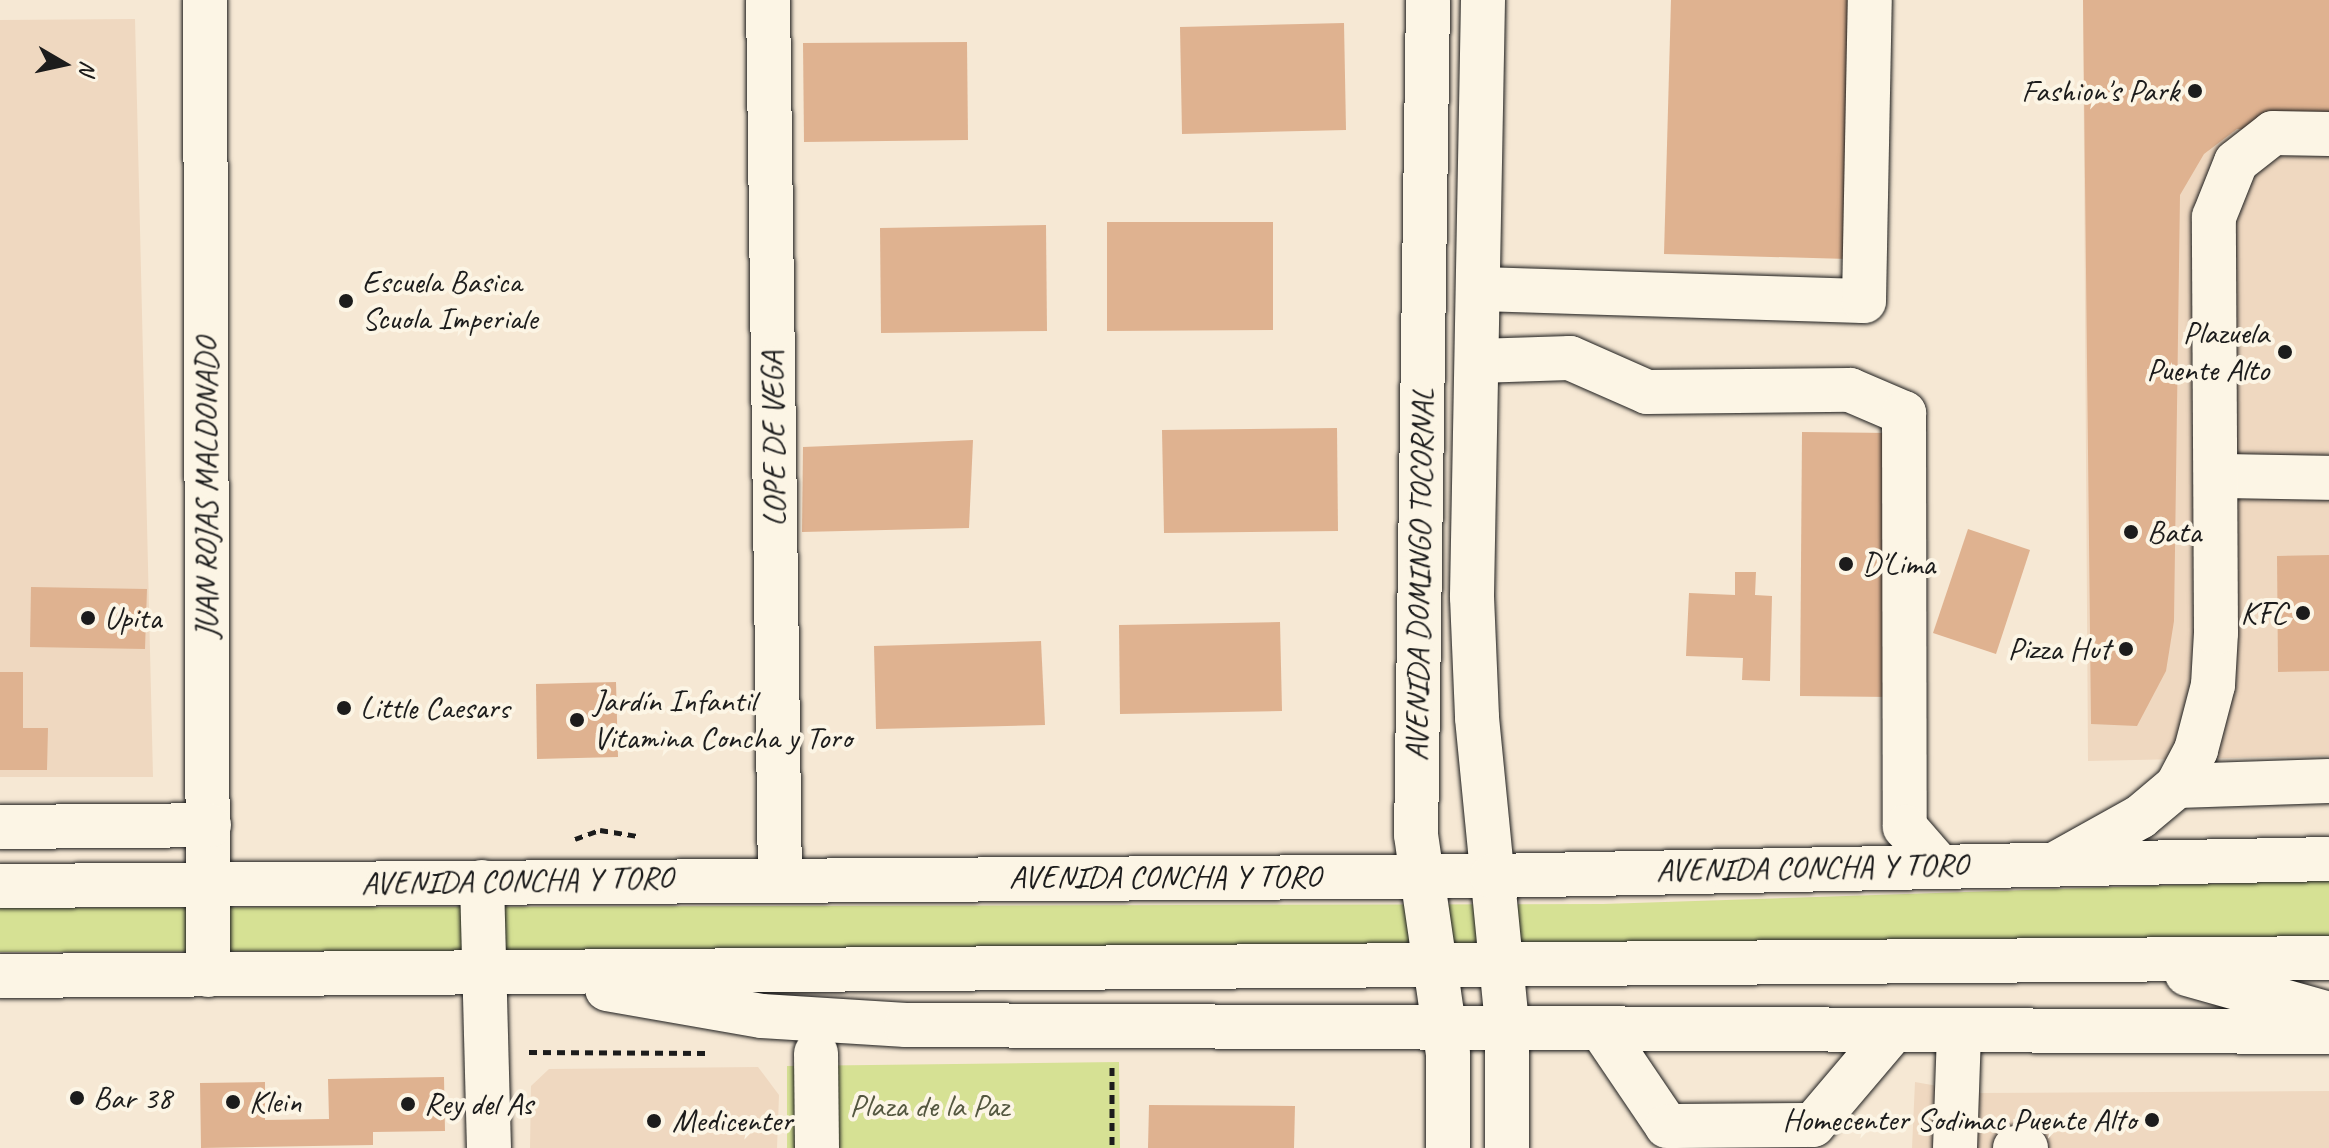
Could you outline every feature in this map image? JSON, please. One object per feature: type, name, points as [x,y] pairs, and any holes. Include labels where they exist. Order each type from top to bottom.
[{"type":"main road","name":"JUAN ROJAS MALDONADO","points":[[205,0],[208,975]]},
{"type":"main road","name":"LOPE DE VEGA","points":[[768,0],[780,878]]},
{"type":"main road","name":"AVENIDA DOMINGO TOCORNAL","points":[[1428,0],[1419,876],[1430,962],[1444,1024],[1448,1148]]},
{"type":"main road","name":"AVENIDA DOMINGO TOCORNAL","points":[[1483,0],[1472,597],[1492,876],[1507,1026],[1507,1148]]},
{"type":"main road","points":[[1479,289],[1864,301],[1870,0]]},
{"type":"main road","points":[[2059,862],[2140,817],[2177,786],[2199,739],[2213,685],[2218,476],[2214,217],[2222,189],[2236,162],[2273,133],[2329,134]]},
{"type":"main road","points":[[1477,361],[1570,358],[1647,392],[1850,390],[1904,413],[1905,827],[1938,865]]},
{"type":"main road","points":[[2218,476],[2329,478]]},
{"type":"main road","points":[[2177,786],[2329,781]]},
{"type":"main road","points":[[0,827],[209,825]]},
{"type":"main road","name":"AVENIDA CONCHA Y TORO","points":[[0,886],[780,878],[1492,876],[2059,862],[2329,859]]},
{"type":"main road","points":[[482,882],[489,972],[489,1148]]},
{"type":"main road","points":[[0,976],[1430,962],[2329,958]]},
{"type":"main road","points":[[2139,961],[2329,1014]]},
{"type":"main road","points":[[543,972],[699,1007],[825,1021],[987,1027],[1444,1024],[1602,1030],[2329,1032]]},
{"type":"main road","points":[[1602,1030],[1666,1137],[1813,1125],[1892,1032]]},
{"type":"main road","points":[[1955,1148],[1959,1032]]},
{"type":"main road","points":[[816,1053],[817,1148]]},
{"type":"main road","points":[[2015,1148],[2026,1148]]},
{"type":"path","points":[[1112,1054],[1112,1148]]},
{"type":"shaded area","points":[[2083,0],[2329,0],[2329,756],[2088,761]]},
{"type":"shaded area","points":[[135,19],[153,777],[0,777],[0,20]]},
{"type":"shaded area","name":"Medicenter","points":[[758,1067],[779,1095],[777,1148],[530,1148],[531,1086],[549,1069]]},
{"type":"shaded area","name":"Homecenter Sodimac Puente Alto","points":[[1915,1082],[1977,1093],[2329,1091],[2329,1148],[1912,1148]]},
{"type":"green space","points":[[2329,880],[2329,939],[2245,946],[0,952],[0,908],[1603,904]]},
{"type":"green space","name":"Plaza de la Paz","points":[[1119,1062],[1120,1148],[787,1148],[787,1066]]},
{"type":"building","points":[[1671,0],[1855,0],[1848,259],[1664,254]]},
{"type":"building","points":[[2083,0],[2329,0],[2329,129],[2237,129],[2204,154],[2180,195],[2174,621],[2166,671],[2137,726],[2091,724]]},
{"type":"building","points":[[1344,23],[1346,130],[1182,134],[1180,27]]},
{"type":"building","points":[[967,42],[968,140],[804,142],[803,43]]},
{"type":"building","points":[[1107,222],[1273,222],[1273,330],[1107,331]]},
{"type":"building","points":[[1046,225],[1047,331],[881,333],[880,228]]},
{"type":"building","points":[[1337,428],[1338,531],[1164,533],[1162,430]]},
{"type":"building","name":"D'Lima","points":[[1802,432],[1892,433],[1890,697],[1800,696]]},
{"type":"building","points":[[973,440],[969,528],[802,532],[803,447]]},
{"type":"building","points":[[1968,529],[2030,550],[1996,654],[1933,633]]},
{"type":"building","name":"KFC","points":[[2329,555],[2329,671],[2278,672],[2277,556]]},
{"type":"building","points":[[1735,572],[1756,572],[1755,595],[1772,596],[1770,681],[1742,680],[1743,658],[1686,656],[1689,593],[1735,595]]},
{"type":"building","name":"Upita","points":[[31,587],[147,589],[145,649],[30,647]]},
{"type":"building","points":[[1280,622],[1282,711],[1120,714],[1119,625]]},
{"type":"building","points":[[1041,641],[1045,725],[876,729],[874,646]]},
{"type":"building","points":[[0,672],[23,672],[23,728],[48,728],[47,770],[0,770]]},
{"type":"building","name":"Jardín Infantil Vitamina Concha y Toro","points":[[616,682],[618,757],[537,759],[536,684]]},
{"type":"building","points":[[444,1077],[445,1131],[373,1132],[373,1145],[201,1148],[200,1083],[265,1082],[265,1120],[329,1119],[328,1079]]},
{"type":"building","points":[[1149,1105],[1295,1106],[1294,1148],[1148,1148]]},
{"type":"place","name":"Fashion's Park","points":[[2195,91]]},
{"type":"place","name":"Escuela Basica Scuola Imperiale","points":[[346,301]]},
{"type":"place","name":"Plazuela Puente Alto","points":[[2285,352]]},
{"type":"place","name":"Bata","points":[[2131,532]]},
{"type":"place","name":"D'Lima","points":[[1846,564]]},
{"type":"place","name":"KFC","points":[[2303,613]]},
{"type":"place","name":"Upita","points":[[88,618]]},
{"type":"place","name":"Pizza Hut","points":[[2126,649]]},
{"type":"place","name":"Little Caesars","points":[[344,708]]},
{"type":"place","name":"Jardín Infantil Vitamina Concha y Toro","points":[[577,720]]},
{"type":"place","name":"Bar 38","points":[[77,1098]]},
{"type":"place","name":"Klein","points":[[233,1102]]},
{"type":"place","name":"Rey del As","points":[[408,1104]]},
{"type":"place","name":"Homecenter Sodimac Puente Alto","points":[[2152,1120]]},
{"type":"place","name":"Medicenter","points":[[654,1121]]}]
